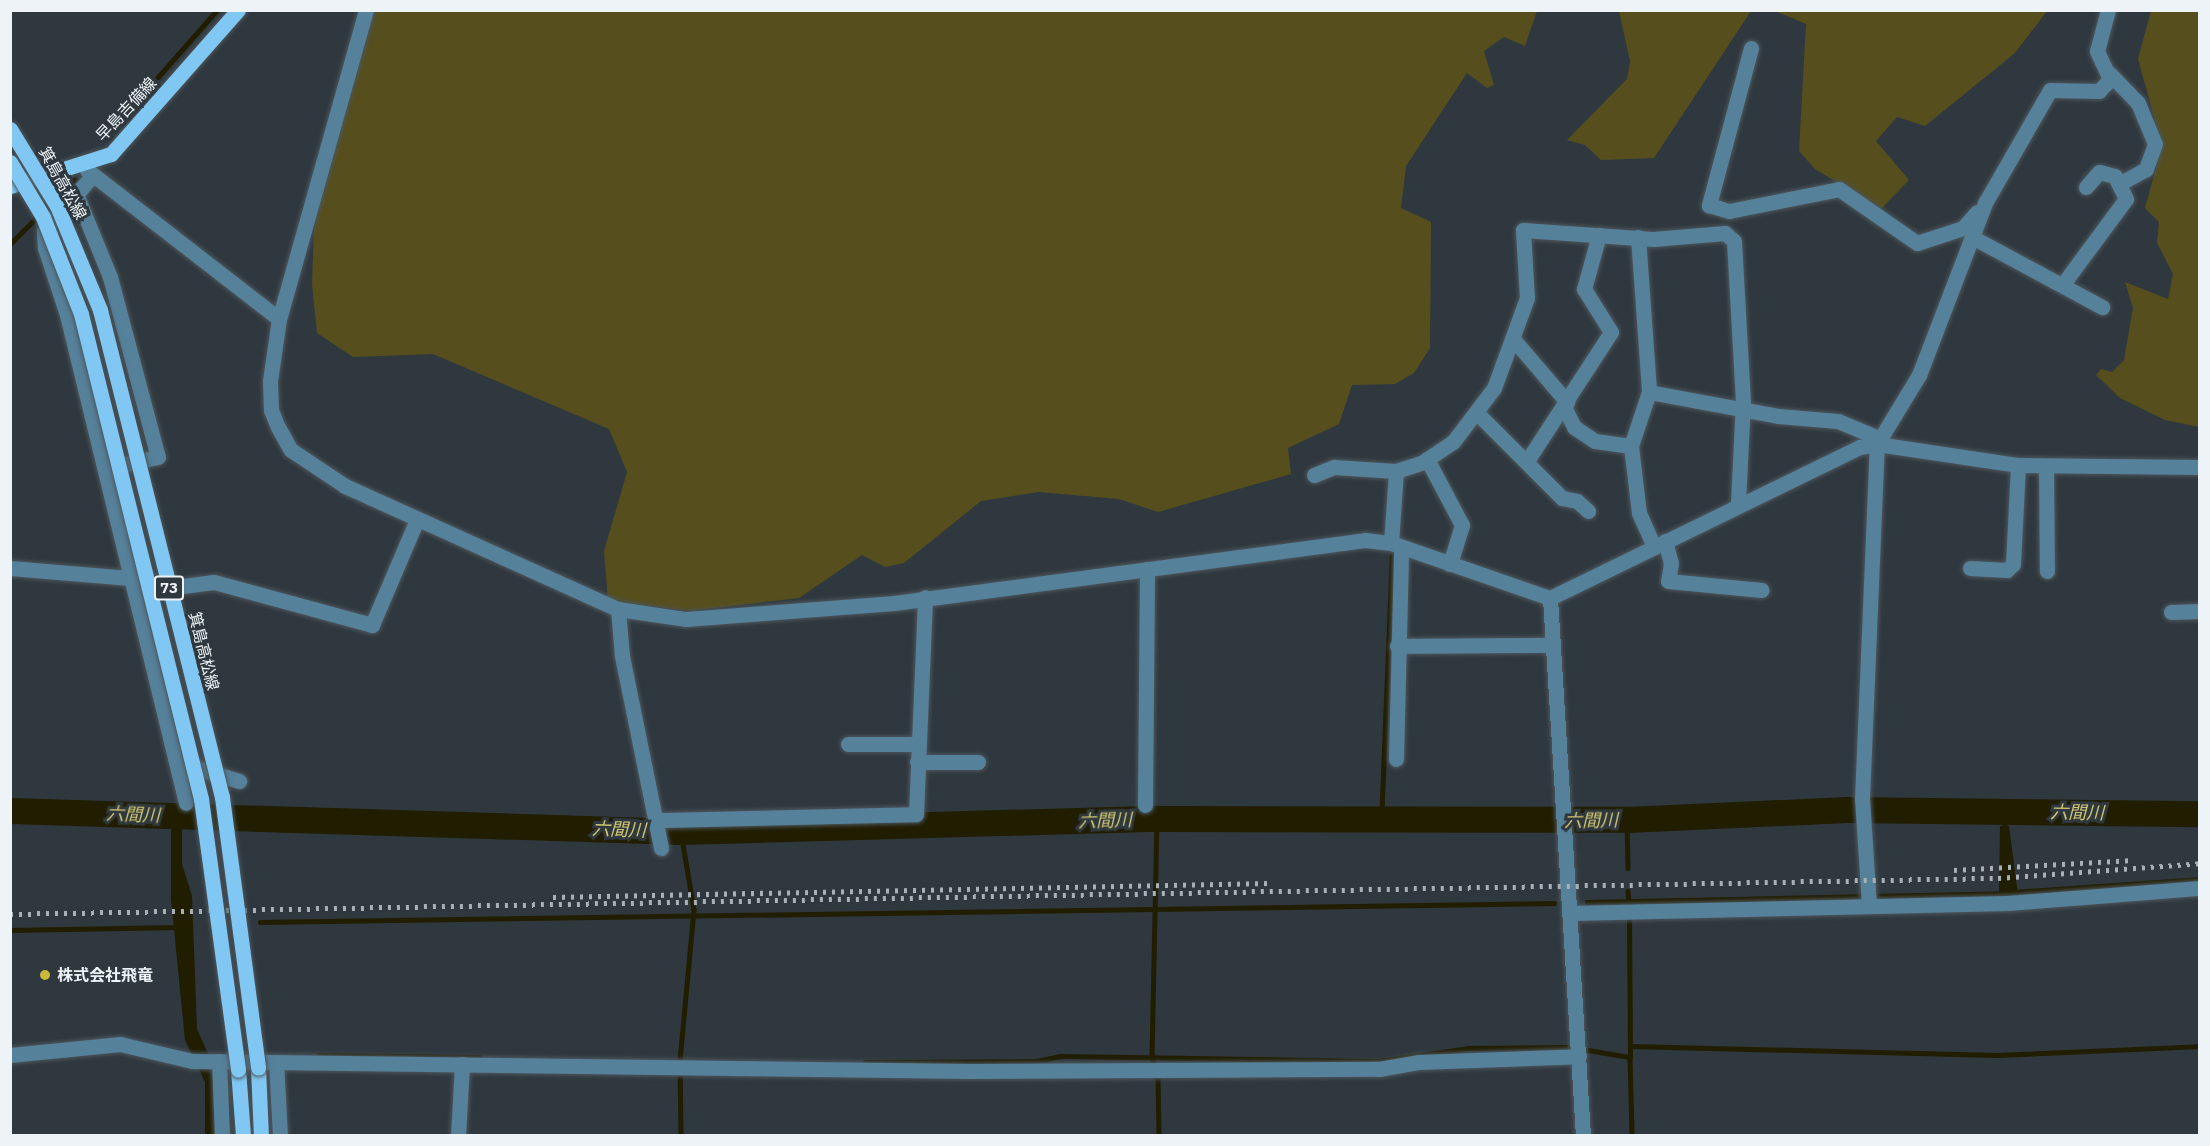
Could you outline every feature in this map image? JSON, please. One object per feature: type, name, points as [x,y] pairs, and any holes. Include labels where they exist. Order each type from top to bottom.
[{"type":"main road","name":"早島吉備線","points":[[10,186],[87,171],[124,142],[238,10]]},
{"type":"main road","name":"箕島高松線","points":[[10,129],[57,206],[100,309],[222,796],[258,1068],[261,1136]]},
{"type":"main road","name":"箕島高松線","points":[[10,162],[61,259],[90,349],[201,799],[238,1069],[243,1136]]},
{"type":"street","points":[[366,10],[279,319],[271,410],[291,450],[317,470],[416,522],[618,609],[686,619],[925,597],[1365,540],[1396,545],[1550,598],[1738,505],[1879,442]]},
{"type":"street","points":[[2108,10],[2097,51],[2110,74],[2138,103],[2155,144],[2146,169],[2120,184]]},
{"type":"street","points":[[1752,48],[1708,205],[1729,211],[1839,189],[1917,243],[1963,228],[1985,203]]},
{"type":"street","points":[[1869,899],[1867,824],[1862,799],[1879,442],[1919,375],[1985,203],[2050,90],[2099,91],[2110,74]]},
{"type":"street","points":[[186,804],[104,468],[45,248],[44,231],[76,194],[87,171],[279,319]]},
{"type":"street","points":[[2063,284],[2126,199],[2120,184],[2099,172],[2085,187]]},
{"type":"street","points":[[76,194],[110,277],[158,457],[104,468]]},
{"type":"street","points":[[1729,211],[1734,241],[1742,410],[1738,505]]},
{"type":"street","points":[[1314,475],[1334,467],[1396,471],[1427,459],[1454,442],[1478,414],[1514,340],[1527,298],[1523,230],[1638,237],[1725,233],[1734,241]]},
{"type":"street","points":[[1527,461],[1566,405],[1611,332],[1584,289],[1599,235]]},
{"type":"street","points":[[1638,237],[1649,392],[1631,446],[1639,513],[1671,563],[1668,581],[1762,590]]},
{"type":"street","points":[[1972,237],[2102,307]]},
{"type":"street","points":[[1514,340],[1566,405],[1575,427],[1595,441],[1631,446]]},
{"type":"street","points":[[1649,392],[1742,410],[1838,421],[1879,442],[2018,465],[2199,467]]},
{"type":"street","points":[[1478,414],[1562,498],[1577,501],[1588,511]]},
{"type":"street","points":[[1427,459],[1462,525],[1450,564]]},
{"type":"street","points":[[1970,568],[2007,570],[2013,564],[2018,465]]},
{"type":"street","points":[[2046,466],[2047,571]]},
{"type":"street","points":[[1396,471],[1396,759]]},
{"type":"street","points":[[10,568],[130,579],[166,588],[214,582],[372,625],[416,522]]},
{"type":"street","points":[[1145,805],[1148,569]]},
{"type":"street","points":[[659,820],[916,814],[917,744],[925,597]]},
{"type":"street","points":[[1550,598],[1583,1136]]},
{"type":"street","points":[[618,609],[622,656],[659,820],[662,848]]},
{"type":"street","points":[[2171,612],[2199,610]]},
{"type":"street","points":[[1396,646],[1553,645]]},
{"type":"street","points":[[848,744],[917,744]]},
{"type":"street","points":[[176,761],[239,781]]},
{"type":"street","points":[[917,762],[978,762]]},
{"type":"street","points":[[1571,914],[1869,899],[2199,888]]},
{"type":"street","points":[[10,1054],[120,1044],[192,1061],[672,1069],[1379,1069],[1419,1062],[1579,1056]]},
{"type":"street","points":[[216,1061],[222,1136]]},
{"type":"street","points":[[276,1062],[280,1136]]},
{"type":"street","points":[[459,1136],[462,1064]]},
{"type":"shaded area","points":[[374,11],[1537,11],[1525,46],[1504,37],[1484,51],[1494,85],[1487,88],[1467,73],[1406,166],[1401,208],[1431,222],[1430,348],[1414,373],[1395,384],[1352,385],[1339,424],[1288,448],[1291,474],[1158,512],[1119,499],[1038,492],[981,501],[904,563],[885,567],[862,555],[799,598],[689,611],[608,601],[604,551],[627,472],[609,429],[433,354],[353,357],[317,333],[312,284],[314,226]]},
{"type":"shaded area","points":[[1619,11],[1751,11],[1654,158],[1601,160],[1585,145],[1567,140],[1627,79],[1630,61]]},
{"type":"shaded area","points":[[1775,11],[2047,11],[2015,53],[1925,126],[1897,117],[1876,141],[1909,180],[1881,209],[1815,169],[1799,151],[1806,24]]},
{"type":"shaded area","points":[[2151,11],[2199,11],[2199,427],[2165,420],[2120,398],[2096,375],[2101,369],[2112,372],[2124,360],[2133,308],[2125,282],[2168,299],[2173,274],[2157,243],[2159,222],[2145,208],[2162,146],[2138,59]]},
{"type":"shaded area","points":[[2000,826],[2009,826],[2018,895],[1999,896]]},
{"type":"shaded area","points":[[171,828],[182,829],[182,864],[192,896],[197,1029],[214,1067],[216,1135],[205,1135],[205,1082],[185,1040],[171,899]]},
{"type":"waterway","points":[[121,119],[217,10]]},
{"type":"waterway","points":[[10,244],[74,180]]},
{"type":"waterway","points":[[1381,824],[1392,555]]},
{"type":"waterway","name":"六間川","points":[[10,811],[681,832],[1157,819],[1627,820],[1848,810],[2200,814]]},
{"type":"waterway","points":[[2005,814],[2005,830]]},
{"type":"waterway","points":[[176,816],[176,833]]},
{"type":"waterway","points":[[1157,819],[1152,1058],[1158,1076],[1159,1136]]},
{"type":"waterway","points":[[1627,820],[1628,868]]},
{"type":"waterway","points":[[681,832],[694,910],[680,1061],[681,1136]]},
{"type":"waterway","points":[[2013,892],[2200,879]]},
{"type":"waterway","points":[[1628,891],[1629,903]]},
{"type":"waterway","points":[[1587,902],[2004,893]]},
{"type":"waterway","points":[[260,922],[1554,903]]},
{"type":"waterway","points":[[1588,1050],[1630,1057],[1629,915]]},
{"type":"waterway","points":[[10,930],[179,927]]},
{"type":"waterway","points":[[1630,1046],[1997,1055],[2200,1046]]},
{"type":"waterway","points":[[865,1062],[1037,1061],[1061,1056],[1378,1061],[1469,1048],[1567,1047]]},
{"type":"waterway","points":[[319,1055],[479,1057]]},
{"type":"waterway","points":[[1630,1057],[1632,1136]]},
{"type":"railway","points":[[1954,870],[2134,860]]},
{"type":"railway","points":[[10,914],[1998,878],[2200,863]]},
{"type":"railway","points":[[553,897],[1270,883]]},
{"type":"place","name":"株式会社飛竜","points":[[45,975]]}]
